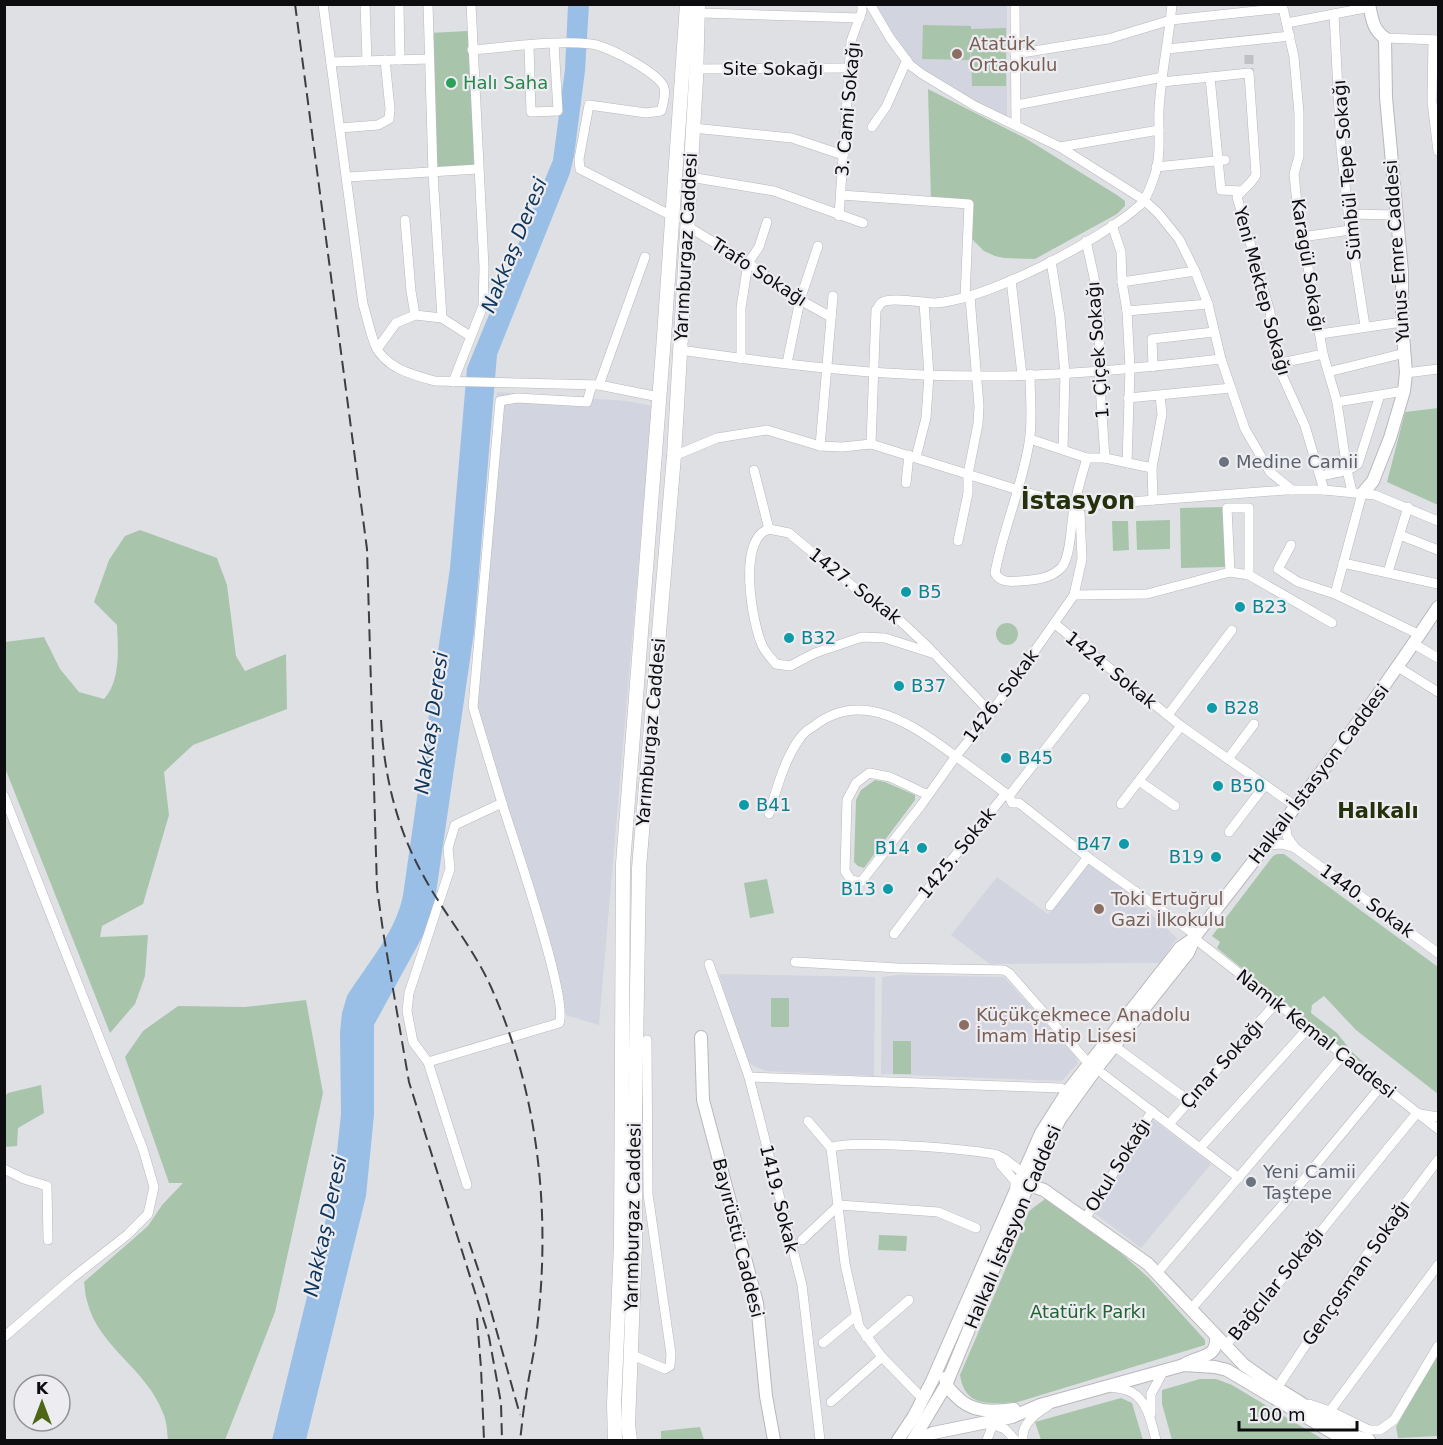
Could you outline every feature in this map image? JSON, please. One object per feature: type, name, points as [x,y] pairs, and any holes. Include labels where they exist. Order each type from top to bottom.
[{"type":"main road","points":[[682,4],[685,36]]},
{"type":"main road","points":[[685,36],[687,4]]},
{"type":"main road","name":"Yunus Emre Caddesi","points":[[1357,493],[1377,474],[1404,391],[1406,373],[1402,322],[1402,272],[1386,97],[1385,39],[1373,26],[1370,6]]},
{"type":"main road","name":"Yarımburgaz Caddesi","points":[[615,1440],[614,1404],[623,1354],[635,1244],[639,868],[674,456],[700,12]]},
{"type":"main road","name":"Yarımburgaz Caddesi","points":[[630,1440],[623,1354],[621,1245],[623,864],[685,36]]},
{"type":"main road","points":[[663,348],[681,350]]},
{"type":"main road","name":"Halkalı İstasyon Caddesi","points":[[915,1440],[946,1385],[1036,1166],[1060,1119],[1180,948],[1195,936],[1285,821],[1438,609]]},
{"type":"main road","name":"Halkalı İstasyon Caddesi","points":[[898,1440],[915,1416],[932,1381],[1041,1133],[1067,1092],[1096,1069],[1188,953],[1195,936]]},
{"type":"main road","name":"Bayırüstü Caddesi","points":[[701,1037],[703,1100],[757,1302],[766,1396],[774,1440]]},
{"type":"main road","points":[[1015,1192],[1029,1185],[1044,1190],[1157,1273],[1244,1365],[1292,1398],[1358,1437],[1369,1440]]},
{"type":"main road","points":[[978,1276],[976,1292],[944,1374],[946,1385],[962,1402],[981,1411],[999,1411],[1040,1405],[1184,1365],[1213,1352],[1216,1347],[1216,1336]]},
{"type":"main road","points":[[1239,1358],[1231,1354],[1223,1359],[1222,1365],[1345,1440]]},
{"type":"main road","points":[[1184,1365],[1227,1370]]},
{"type":"main road","points":[[915,1440],[933,1433],[1012,1417],[1040,1405]]},
{"type":"street","points":[[323,4],[348,177],[363,304],[377,349],[393,366],[435,381],[595,385],[659,397]]},
{"type":"street","points":[[365,4],[367,61]]},
{"type":"street","points":[[399,4],[400,60]]},
{"type":"street","points":[[428,4],[433,173],[442,318]]},
{"type":"street","points":[[453,382],[483,306],[484,267],[471,4]]},
{"type":"street","name":"3. Cami Sokağı","points":[[839,216],[851,41],[860,18],[862,4]]},
{"type":"street","points":[[870,4],[890,38],[907,60],[922,74],[952,94],[1060,147],[1144,200],[1158,213],[1179,239],[1195,271],[1208,304],[1221,359],[1245,429],[1270,472],[1292,490]]},
{"type":"street","points":[[1015,4],[1016,124]]},
{"type":"street","points":[[871,444],[876,310],[881,303],[887,299],[924,303],[968,298],[1051,261],[1112,225],[1142,204],[1155,176],[1163,79],[1173,4]]},
{"type":"street","points":[[1015,54],[1108,39],[1171,20],[1283,8],[1287,23],[1370,6]]},
{"type":"street","points":[[700,12],[860,18]]},
{"type":"street","name":"Sümbül Tepe Sokağı","points":[[1334,14],[1341,148],[1350,230],[1365,326]]},
{"type":"street","name":"Karagül Sokağı","points":[[1287,23],[1294,57],[1299,113],[1299,156],[1294,174],[1302,237],[1323,354],[1337,402],[1347,470],[1357,493]]},
{"type":"street","points":[[1167,49],[1290,36]]},
{"type":"street","points":[[1385,39],[1436,40],[1432,102],[1438,151]]},
{"type":"street","points":[[529,46],[531,112],[558,111],[558,44]]},
{"type":"street","points":[[472,50],[594,44],[636,63],[660,81],[664,87],[665,96],[661,111],[646,113],[589,105],[579,159],[580,169],[672,216]]},
{"type":"street","points":[[331,62],[429,59]]},
{"type":"street","points":[[340,128],[378,125],[389,119],[385,60]]},
{"type":"street","points":[[872,127],[885,107],[907,60]]},
{"type":"street","name":"Site Sokağı","points":[[696,69],[849,68]]},
{"type":"street","name":"Yeni Mektep Sokağı","points":[[1016,105],[1163,79],[1250,73],[1256,175],[1238,197],[1270,312],[1277,364],[1305,426],[1324,490]]},
{"type":"street","points":[[1210,77],[1221,160],[1221,190],[1242,191]]},
{"type":"street","points":[[693,128],[792,138],[843,155]]},
{"type":"street","points":[[1060,147],[1159,130]]},
{"type":"street","points":[[1156,167],[1221,160]]},
{"type":"street","points":[[348,177],[478,169]]},
{"type":"street","points":[[690,177],[774,191],[863,224]]},
{"type":"street","points":[[841,195],[969,204],[968,298],[980,406],[968,474],[968,493],[958,541]]},
{"type":"street","points":[[1349,214],[1396,215]]},
{"type":"street","points":[[405,220],[415,315]]},
{"type":"street","points":[[741,359],[741,308],[748,262],[759,247],[767,222]]},
{"type":"street","points":[[1112,225],[1121,252],[1122,282],[1127,311],[1130,368],[1127,462]]},
{"type":"street","name":"Trafo Sokağı","points":[[687,226],[748,262],[800,300],[831,317]]},
{"type":"street","points":[[1302,237],[1350,230]]},
{"type":"street","name":"1. Çiçek Sokağı","points":[[1086,241],[1094,277],[1100,324],[1099,371],[1105,458]]},
{"type":"street","points":[[787,363],[800,300],[818,246]]},
{"type":"street","points":[[428,1062],[559,1023],[561,1020],[562,1008],[552,965],[473,707],[500,401],[517,398],[587,402],[645,257]]},
{"type":"street","points":[[1051,261],[1060,317],[1065,374],[1063,449]]},
{"type":"street","points":[[1122,282],[1195,271]]},
{"type":"street","points":[[1011,279],[1026,375],[1030,439],[1018,490],[999,548],[995,573],[998,578],[1010,582],[1035,580],[1052,575],[1063,565],[1068,551],[1087,458]]},
{"type":"street","points":[[820,446],[833,296]]},
{"type":"street","points":[[906,483],[926,418],[929,375],[924,303]]},
{"type":"street","points":[[1127,311],[1208,304]]},
{"type":"street","points":[[377,349],[396,323],[415,315],[442,318],[471,336]]},
{"type":"street","points":[[1320,334],[1402,322]]},
{"type":"street","points":[[1153,367],[1152,339],[1214,332]]},
{"type":"street","points":[[681,350],[826,368],[977,376],[1065,374],[1221,359]]},
{"type":"street","points":[[1328,372],[1405,353]]},
{"type":"street","points":[[1277,364],[1323,354]]},
{"type":"street","points":[[1406,373],[1438,369]]},
{"type":"street","points":[[1128,398],[1231,388]]},
{"type":"street","points":[[1337,402],[1404,391]]},
{"type":"street","points":[[1321,476],[1347,470],[1358,464],[1380,395]]},
{"type":"street","points":[[1153,500],[1152,468],[1162,414],[1160,396]]},
{"type":"street","points":[[674,456],[717,438],[767,430],[820,446],[842,447],[871,444],[1077,509],[1153,500],[1292,490],[1324,490],[1375,495],[1438,521]]},
{"type":"street","points":[[1030,439],[1087,458],[1105,458],[1152,468]]},
{"type":"street","points":[[754,470],[769,529]]},
{"type":"street","points":[[1335,594],[1357,493]]},
{"type":"street","points":[[1388,572],[1408,507]]},
{"type":"street","points":[[1230,572],[1227,508],[1249,508],[1249,575]]},
{"type":"street","name":"1426. Sokak","points":[[928,795],[879,773],[869,773],[856,783],[847,800],[845,871],[851,880],[861,882],[928,795],[956,756],[991,713],[1074,595],[1083,548],[1077,509]]},
{"type":"street","name":"1427. Sokak","points":[[935,654],[885,638],[862,637],[815,653],[790,666],[776,664],[762,646],[751,603],[752,547],[760,534],[769,529],[789,533],[855,588],[893,614],[935,654],[991,713]]},
{"type":"street","points":[[1400,535],[1438,550]]},
{"type":"street","points":[[1291,545],[1278,569],[1298,582],[1335,594],[1417,640],[1438,658]]},
{"type":"street","points":[[1343,563],[1438,584]]},
{"type":"street","points":[[1074,595],[1147,594],[1230,572],[1249,575],[1332,622]]},
{"type":"street","name":"1424. Sokak","points":[[1054,624],[1181,726],[1295,806]]},
{"type":"street","name":"1424. Sokak","points":[[1168,715],[1232,630]]},
{"type":"street","points":[[1398,667],[1438,692]]},
{"type":"street","name":"1425. Sokak","points":[[894,934],[931,885],[1085,698]]},
{"type":"street","name":"1425. Sokak","points":[[769,814],[786,763],[801,736],[827,716],[850,709],[875,712],[899,719],[956,756],[1007,795],[1017,797],[1019,803],[1088,857],[1195,936]]},
{"type":"street","points":[[1228,759],[1254,724]]},
{"type":"street","points":[[1121,804],[1181,726]]},
{"type":"street","points":[[1139,781],[1175,806]]},
{"type":"street","points":[[1229,832],[1265,785]]},
{"type":"street","points":[[4,796],[143,1149],[154,1187],[148,1214],[127,1236],[71,1279],[4,1337]]},
{"type":"street","points":[[467,1185],[428,1062],[413,1042],[407,1011],[409,993],[450,869],[448,848],[455,825],[502,803]]},
{"type":"street","points":[[1285,821],[1287,836],[1295,848]]},
{"type":"street","points":[[1266,845],[1282,844],[1295,848]]},
{"type":"street","name":"1440. Sokak","points":[[1295,848],[1438,953]]},
{"type":"street","points":[[1050,906],[1088,857]]},
{"type":"street","name":"Namık Kemal Caddesi","points":[[1195,936],[1276,1003],[1438,1129]]},
{"type":"street","points":[[795,962],[890,968],[1004,970],[1096,1069],[1239,1178]]},
{"type":"street","name":"1419. Sokak","points":[[709,964],[748,1077],[802,1286],[820,1440]]},
{"type":"street","name":"Çınar Sokağı","points":[[1169,1124],[1276,1003]]},
{"type":"street","points":[[1200,1148],[1308,1028]]},
{"type":"street","points":[[623,1354],[665,1369],[670,1366],[671,1354],[648,1194],[647,1040]]},
{"type":"street","points":[[1114,1046],[1189,1101]]},
{"type":"street","points":[[1157,1273],[1343,1055]]},
{"type":"street","points":[[748,1077],[1061,1088],[1067,1092]]},
{"type":"street","points":[[1191,1309],[1286,1201],[1382,1085]]},
{"type":"street","name":"Okul Sokağı","points":[[1084,1219],[1152,1111]]},
{"type":"street","points":[[1418,1113],[1438,1117]]},
{"type":"street","name":"Bağcılar Sokağı","points":[[1226,1345],[1281,1283],[1321,1230],[1418,1113]]},
{"type":"street","points":[[808,1120],[831,1148],[845,1264],[859,1326],[882,1357],[923,1399]]},
{"type":"street","points":[[831,1148],[842,1144],[971,1150],[997,1155],[1023,1173]]},
{"type":"street","points":[[997,1155],[1001,1165],[1015,1181],[1015,1192]]},
{"type":"street","name":"Gençosman Sokağı","points":[[1277,1388],[1359,1265],[1438,1161]]},
{"type":"street","points":[[4,1169],[24,1179],[47,1186],[48,1240]]},
{"type":"street","points":[[802,1240],[839,1205],[938,1212],[976,1228]]},
{"type":"street","points":[[1330,1411],[1438,1265]]},
{"type":"street","points":[[866,1337],[909,1300]]},
{"type":"street","points":[[823,1343],[857,1316]]},
{"type":"street","points":[[1292,1398],[1330,1411],[1369,1430],[1380,1430],[1394,1420],[1438,1346]]},
{"type":"street","points":[[831,1402],[882,1357]]},
{"type":"street","points":[[1156,1440],[1152,1422],[1151,1394],[1164,1370]]},
{"type":"street","points":[[1104,1387],[1133,1392],[1141,1400],[1152,1422]]},
{"type":"street","points":[[1023,1440],[1022,1434],[1028,1423],[1039,1412],[1058,1400]]},
{"type":"street","points":[[987,1440],[989,1423],[1005,1429],[1015,1440]]},
{"type":"shaded area","name":"Atatürk Ortaokulu","points":[[877,5],[1007,5],[1007,117],[965,100],[919,69],[895,40]]},
{"type":"shaded area","points":[[497,392],[627,401],[652,406],[599,1025],[566,1015],[469,701]]},
{"type":"shaded area","name":"Toki Ertuğrul Gazi İlkokulu","points":[[1086,862],[1124,888],[1177,938],[1160,963],[990,964],[951,935],[997,877],[1048,914]]},
{"type":"shaded area","points":[[719,974],[875,977],[874,1076],[765,1071],[752,1065],[744,1057]]},
{"type":"shaded area","name":"Küçükçekmece Anadolu İmam Hatip Lisesi","points":[[898,975],[1004,977],[1076,1057],[1078,1063],[1062,1081],[881,1074],[882,977]]},
{"type":"shaded area","points":[[1152,1119],[1211,1164],[1141,1248],[1093,1212]]},
{"type":"green space","points":[[923,25],[971,26],[971,29],[1006,28],[1006,86],[972,86],[971,47],[970,60],[922,59]]},
{"type":"green space","name":"Halı Saha","points":[[468,31],[474,168],[433,168],[429,33]]},
{"type":"green space","points":[[928,89],[1025,138],[1117,195],[1125,201],[1125,206],[1117,214],[1035,259],[1004,258],[984,251],[972,239],[970,206],[931,202]]},
{"type":"green space","points":[[1438,408],[1438,505],[1387,482],[1405,412]]},
{"type":"green space","points":[[1223,507],[1225,567],[1181,568],[1180,508]]},
{"type":"green space","points":[[1170,520],[1170,549],[1137,550],[1136,521]]},
{"type":"green space","points":[[1112,521],[1128,521],[1129,550],[1113,551]]},
{"type":"green space","points":[[140,530],[217,558],[227,585],[236,656],[245,671],[286,654],[287,709],[193,745],[164,772],[169,815],[143,904],[102,926],[100,937],[148,935],[145,976],[135,1004],[110,1033],[5,768],[5,642],[44,637],[60,669],[79,692],[104,699],[116,674],[117,625],[94,602],[109,560],[125,536]]},
{"type":"green space","points":[[1007,623],[1015,626],[1018,634],[1015,642],[1007,645],[999,642],[996,634],[999,626]]},
{"type":"green space","points":[[875,780],[915,795],[915,800],[864,868],[854,862],[856,800],[861,790]]},
{"type":"green space","points":[[1284,854],[1438,967],[1438,1094],[1356,1030],[1324,996],[1312,1005],[1311,1013],[1337,1033],[1352,1052],[1373,1071],[1371,1074],[1217,948],[1220,942],[1212,936],[1273,856]]},
{"type":"green space","points":[[767,879],[774,913],[750,918],[744,883]]},
{"type":"green space","points":[[771,998],[789,998],[789,1027],[771,1027]]},
{"type":"green space","points":[[306,1000],[323,1093],[275,1312],[225,1440],[168,1440],[165,1419],[156,1397],[101,1332],[87,1301],[84,1282],[148,1226],[162,1205],[183,1183],[169,1183],[125,1057],[143,1031],[178,1006],[245,1007]]},
{"type":"green space","points":[[893,1041],[911,1041],[911,1074],[893,1074]]},
{"type":"green space","points":[[41,1085],[44,1113],[18,1128],[17,1146],[5,1147],[5,1096],[8,1093]]},
{"type":"green space","name":"Atatürk Parkı","points":[[1045,1199],[1115,1248],[1149,1278],[1205,1340],[1205,1345],[1018,1402],[981,1402],[967,1394],[960,1375],[1029,1211]]},
{"type":"green space","points":[[879,1235],[907,1236],[906,1251],[878,1250]]},
{"type":"green space","points":[[1438,1353],[1438,1436],[1398,1438],[1396,1427]]},
{"type":"green space","points":[[1200,1379],[1216,1379],[1232,1385],[1324,1440],[1172,1440],[1162,1404],[1162,1390]]},
{"type":"green space","points":[[1121,1398],[1132,1403],[1143,1440],[1041,1440],[1035,1422]]},
{"type":"green space","points":[[700,1427],[704,1440],[661,1440],[661,1431]]},
{"type":"water","name":"Nakkaş Deresi","points":[[568,5],[589,5],[585,71],[574,156],[570,173],[497,355],[474,632],[435,900],[426,930],[374,1025],[374,1115],[366,1196],[306,1440],[272,1440],[333,1190],[341,1114],[340,1032],[342,1013],[347,996],[394,922],[403,895],[450,568],[467,368],[553,160],[565,69]]},
{"type":"tunnel","points":[[1249,55],[1249,73]]},
{"type":"railway","points":[[295,4],[367,549],[377,888],[383,931],[409,1082],[489,1337],[501,1403],[502,1440]]},
{"type":"railway","points":[[381,720],[388,780],[405,838],[431,889],[476,958],[491,987],[520,1069],[530,1112],[541,1198],[541,1286],[536,1337],[520,1440]]},
{"type":"railway","points":[[469,1242],[486,1293],[520,1415]]},
{"type":"railway","points":[[477,1318],[484,1440]]},
{"type":"place","name":"Atatürk Ortaokulu","points":[[957,54]]},
{"type":"place","name":"Halı Saha","points":[[451,83]]},
{"type":"place","name":"Medine Camii","points":[[1224,462]]},
{"type":"place","name":"B5","points":[[906,592]]},
{"type":"place","name":"B23","points":[[1240,607]]},
{"type":"place","name":"B32","points":[[789,638]]},
{"type":"place","name":"B37","points":[[899,686]]},
{"type":"place","name":"B28","points":[[1212,708]]},
{"type":"place","name":"B45","points":[[1006,758]]},
{"type":"place","name":"B50","points":[[1218,786]]},
{"type":"place","name":"B41","points":[[744,805]]},
{"type":"place","name":"B47","points":[[1124,844]]},
{"type":"place","name":"B14","points":[[922,848]]},
{"type":"place","name":"B19","points":[[1216,857]]},
{"type":"place","name":"B13","points":[[888,889]]},
{"type":"place","name":"Toki Ertuğrul Gazi İlkokulu","points":[[1099,909]]},
{"type":"place","name":"Küçükçekmece Anadolu İmam Hatip Lisesi","points":[[964,1025]]},
{"type":"place","name":"Yeni Camii Taştepe","points":[[1251,1182]]},
{"type":"district","name":"İstasyon","points":[[1078,501]]},
{"type":"district","name":"Halkalı","points":[[1378,811]]}]
